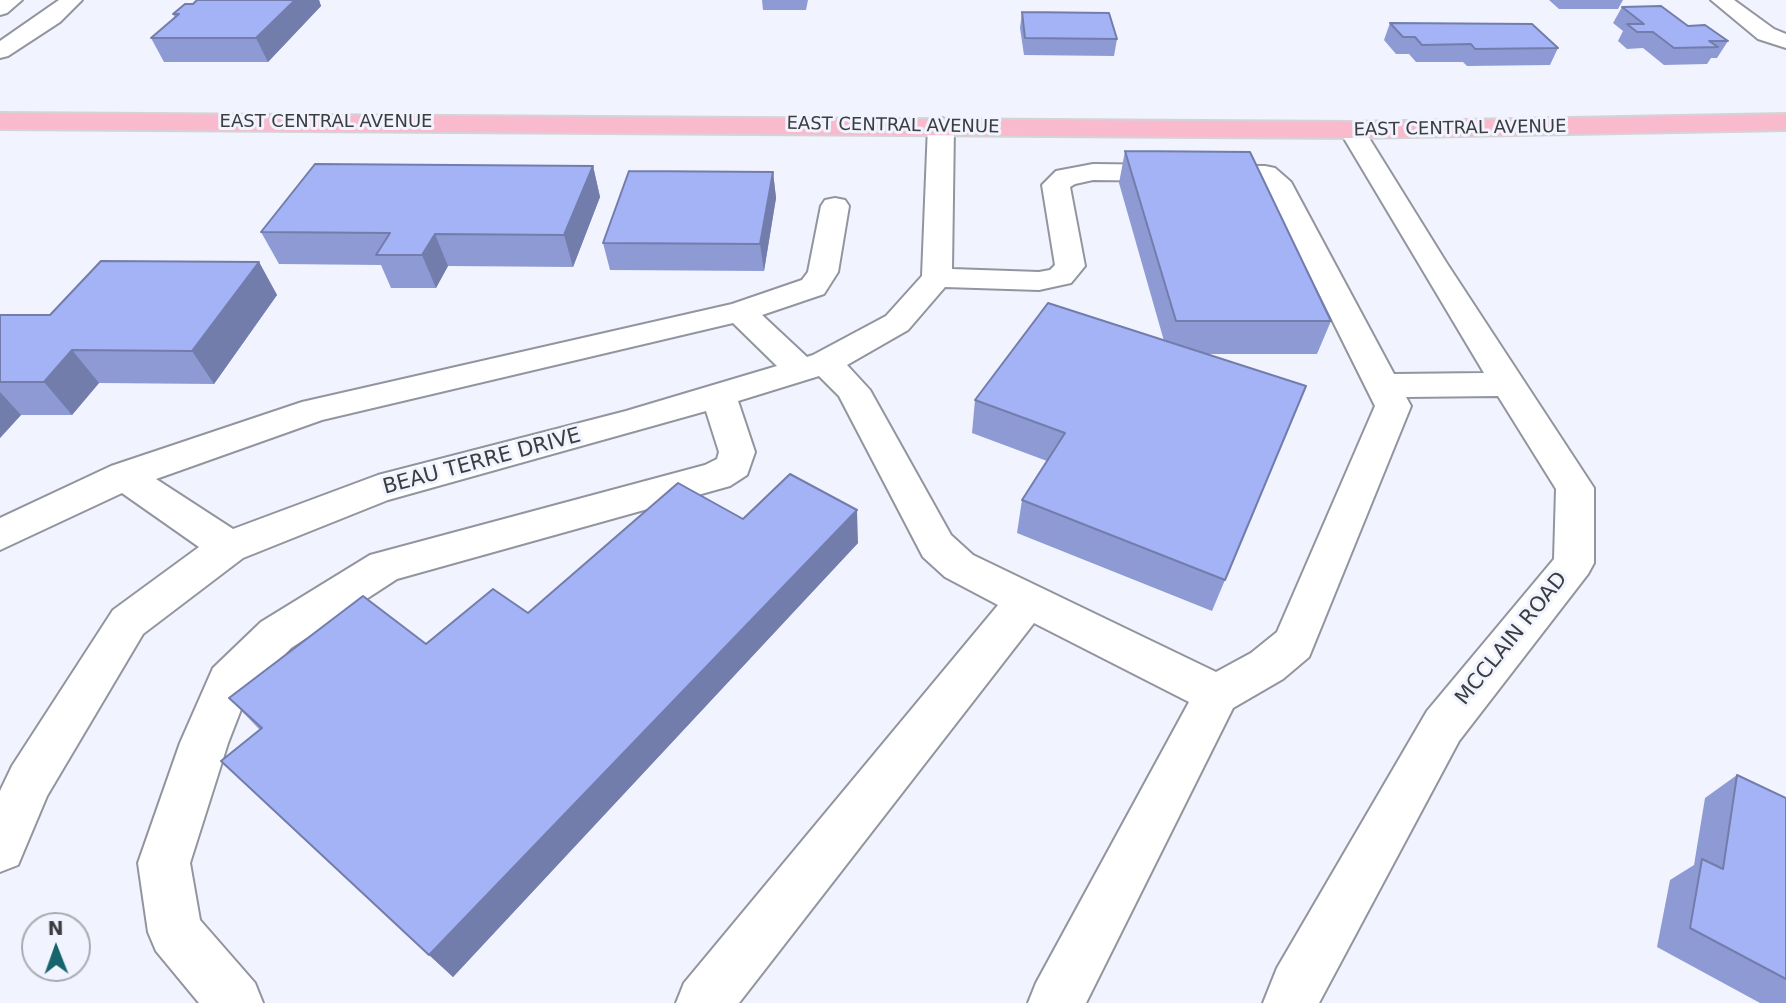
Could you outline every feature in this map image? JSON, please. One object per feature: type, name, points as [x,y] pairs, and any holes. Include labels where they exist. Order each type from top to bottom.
[{"type":"main road","name":"EAST CENTRAL AVENUE","points":[[0,121],[1352,130],[1786,122]]},
{"type":"street","points":[[0,9],[12,0]]},
{"type":"street","points":[[0,51],[52,17],[72,0]]},
{"type":"street","points":[[1721,0],[1776,38],[1776,54],[1786,61]]},
{"type":"street","points":[[0,18],[52,17]]},
{"type":"street","points":[[941,126],[937,278],[1040,281],[1060,277],[1070,266],[1056,185],[1066,177],[1093,172],[1265,174],[1277,182],[1393,406],[1294,643],[1267,666],[1217,694],[1056,1003]]},
{"type":"street","name":"MCCLAIN ROAD","points":[[1291,1003],[1443,726],[1574,563],[1575,488],[1352,130]]},
{"type":"street","points":[[0,535],[124,476],[314,410],[740,312],[813,287],[823,272],[835,206]]},
{"type":"street","name":"BEAU TERRE DRIVE","points":[[0,847],[29,782],[128,622],[229,547],[378,489],[630,422],[813,367],[897,323],[937,278]]},
{"type":"street","points":[[740,312],[813,367],[853,390],[937,546],[959,566],[1217,694]]},
{"type":"street","points":[[1382,386],[1509,384]]},
{"type":"street","points":[[236,1003],[175,932],[164,863],[204,743],[229,682],[276,635],[384,566],[717,476],[734,466],[737,452],[719,395]]},
{"type":"street","points":[[124,476],[229,547]]},
{"type":"street","points":[[704,1003],[1027,600]]},
{"type":"building","points":[[197,0],[295,0],[256,38],[151,38],[179,14],[173,14],[185,4],[193,4]]},
{"type":"building","points":[[1661,6],[1688,26],[1705,25],[1728,41],[1709,41],[1718,47],[1674,48],[1653,32],[1637,32],[1627,24],[1644,24],[1622,7]]},
{"type":"building","points":[[1022,12],[1109,13],[1117,39],[1025,38]]},
{"type":"building","points":[[1390,23],[1532,24],[1558,48],[1475,49],[1471,44],[1422,45],[1415,37],[1403,37]]},
{"type":"building","points":[[1125,151],[1250,152],[1331,321],[1176,321]]},
{"type":"building","points":[[315,164],[593,166],[564,235],[435,234],[422,255],[376,255],[390,233],[261,232]]},
{"type":"building","points":[[629,171],[773,172],[760,244],[603,243]]},
{"type":"building","points":[[101,261],[259,262],[192,351],[72,350],[44,382],[0,382],[0,315],[50,315]]},
{"type":"building","points":[[1048,303],[1306,386],[1225,580],[1022,500],[1065,433],[975,400]]},
{"type":"building","points":[[790,474],[857,510],[429,955],[221,761],[262,728],[229,698],[363,596],[426,644],[493,589],[528,613],[678,483],[743,519]]},
{"type":"building","points":[[1737,775],[1786,798],[1786,979],[1690,928],[1702,859],[1723,869]]}]
